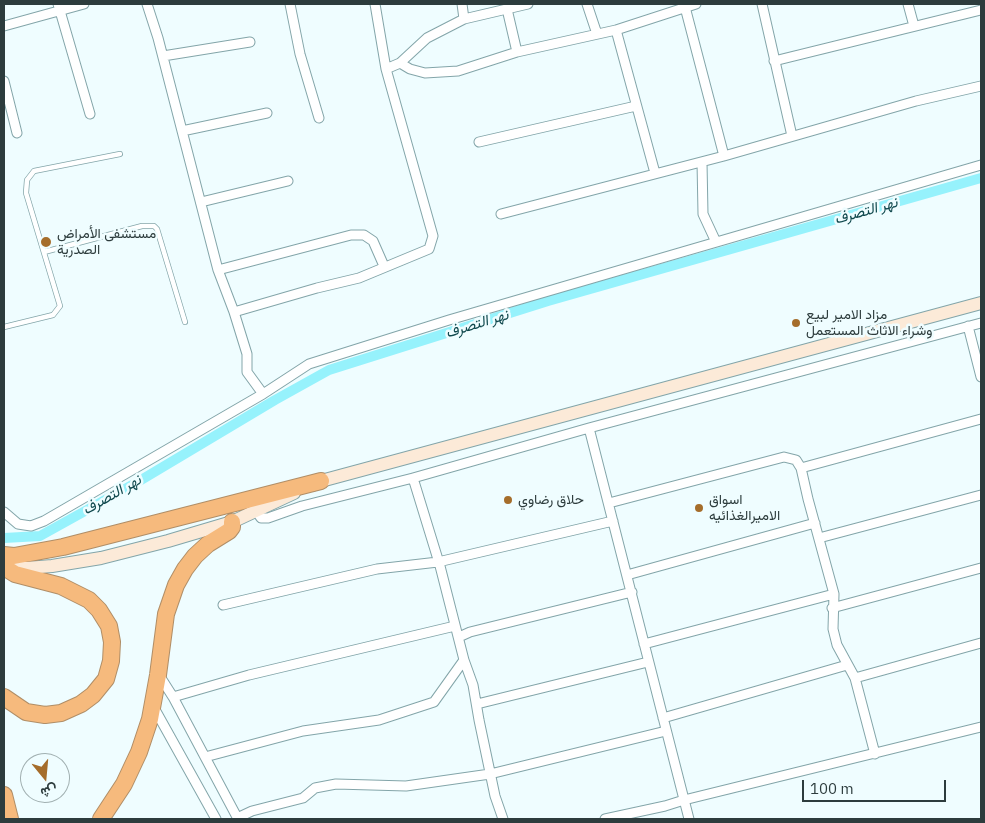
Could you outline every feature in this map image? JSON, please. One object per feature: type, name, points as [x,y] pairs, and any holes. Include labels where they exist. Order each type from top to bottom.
[{"type":"highway","points":[[4,555],[14,556],[64,547],[321,481]]},
{"type":"highway","points":[[101,819],[124,784],[139,752],[150,719],[166,614],[176,585],[195,556],[208,544],[229,531],[232,522]]},
{"type":"highway","points":[[4,566],[15,574],[61,586],[89,600],[99,610],[109,626],[112,642],[112,662],[106,679],[93,695],[81,704],[62,713],[45,715],[26,712],[4,697]]},
{"type":"highway","points":[[4,795],[10,819]]},
{"type":"street","points":[[4,26],[59,7],[84,4]]},
{"type":"street","points":[[147,4],[163,56],[218,270],[234,312],[246,354],[247,372],[263,394]]},
{"type":"street","points":[[290,4],[300,54],[319,118]]},
{"type":"street","points":[[234,312],[359,278],[384,266],[429,249],[433,236],[386,69],[375,4]]},
{"type":"street","points":[[462,4],[464,20]]},
{"type":"street","points":[[386,69],[400,63],[427,38],[464,20],[528,4]]},
{"type":"street","points":[[587,4],[597,34]]},
{"type":"street","points":[[400,63],[410,69],[425,73],[458,71],[517,52],[616,30],[666,8],[685,7],[696,4]]},
{"type":"street","points":[[762,4],[792,136]]},
{"type":"street","points":[[908,4],[914,26]]},
{"type":"street","points":[[59,7],[90,114]]},
{"type":"street","points":[[685,7],[724,156]]},
{"type":"street","points":[[507,9],[517,52]]},
{"type":"street","points":[[774,61],[981,10]]},
{"type":"street","points":[[616,30],[655,173]]},
{"type":"street","points":[[163,56],[250,42]]},
{"type":"street","points":[[4,81],[17,133]]},
{"type":"street","points":[[502,214],[724,156],[916,101],[981,86]]},
{"type":"street","points":[[479,142],[636,106]]},
{"type":"street","points":[[182,131],[267,112]]},
{"type":"street","points":[[702,162],[703,214],[716,242]]},
{"type":"street","points":[[4,512],[18,524],[31,526],[44,521],[263,394],[309,364],[450,320],[981,166]]},
{"type":"street","points":[[201,202],[288,181]]},
{"type":"street","points":[[218,270],[351,235],[364,235],[373,241],[384,266]]},
{"type":"street","points":[[4,566],[27,568],[52,566],[102,558],[168,541],[232,522],[321,481],[981,303]]},
{"type":"street","points":[[256,511],[261,518],[268,518],[302,506],[413,478],[590,428],[981,323]]},
{"type":"street","points":[[968,326],[981,377]]},
{"type":"street","points":[[802,468],[981,418]]},
{"type":"street","points":[[590,428],[689,819]]},
{"type":"street","points":[[609,504],[784,457],[796,460],[802,468],[808,499],[834,594],[832,629],[837,645],[855,678],[875,754]]},
{"type":"street","points":[[413,478],[464,660],[474,686],[490,774],[503,819]]},
{"type":"street","points":[[819,538],[981,495]]},
{"type":"street","points":[[223,605],[377,569],[438,562],[614,521]]},
{"type":"street","points":[[627,575],[815,523]]},
{"type":"street","points":[[832,608],[981,568]]},
{"type":"street","points":[[459,637],[470,632],[632,592]]},
{"type":"street","points":[[644,644],[834,594]]},
{"type":"street","points":[[173,697],[249,675],[455,626]]},
{"type":"street","points":[[855,678],[981,643]]},
{"type":"street","points":[[205,758],[303,731],[379,720],[434,702],[464,660]]},
{"type":"street","points":[[477,704],[648,662]]},
{"type":"street","points":[[663,718],[847,665]]},
{"type":"street","points":[[158,674],[173,697],[237,818],[252,811],[303,798],[315,788],[336,784],[406,786],[490,774],[666,730]]},
{"type":"street","points":[[152,704],[216,819]]},
{"type":"street","points":[[606,819],[666,806],[981,727]]},
{"type":"lane","points":[[4,327],[53,316],[60,306],[26,193],[27,180],[34,171],[120,154]]},
{"type":"lane","points":[[44,252],[142,226],[154,226],[157,229],[185,322]]},
{"type":"waterway","name":"نهر التصرف","points":[[4,538],[40,536],[141,480],[329,370],[548,301],[981,178]]},
{"type":"place","name":"مستشفى الأمراض الصدرية","points":[[46,242]]},
{"type":"place","name":"مزاد الامير لبيع وشراء الاثاث المستعمل","points":[[796,323]]},
{"type":"place","name":"حلاق رضاوي","points":[[508,500]]},
{"type":"place","name":"اسواق الاميرالغذائيه","points":[[699,508]]}]
